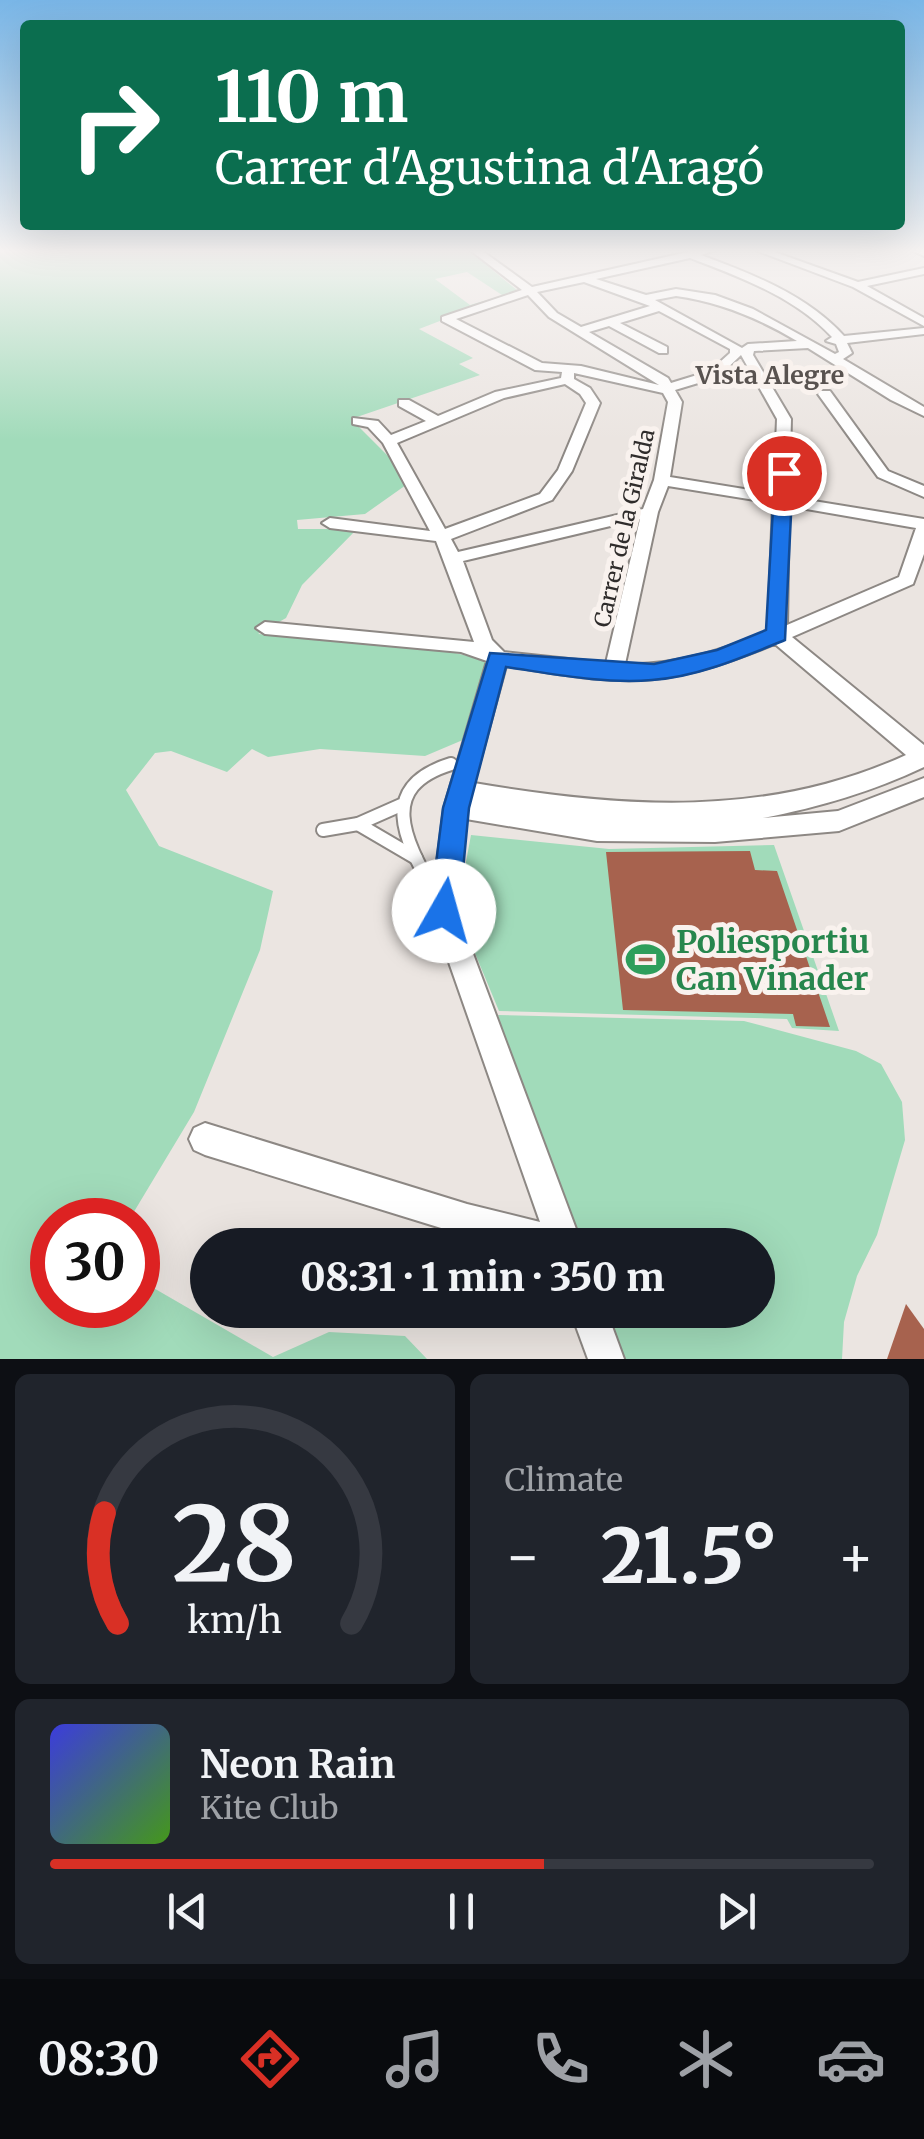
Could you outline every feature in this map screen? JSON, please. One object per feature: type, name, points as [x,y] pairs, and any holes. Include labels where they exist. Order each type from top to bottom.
[{"type":"street","points":[[330,524],[440,536],[546,497],[565,471],[593,402],[586,391],[568,376],[539,367],[443,316],[451,313]]},
{"type":"street","points":[[551,313],[649,371],[663,381],[666,389]]},
{"type":"street","points":[[578,331],[639,313]]},
{"type":"street","points":[[673,313],[742,348],[784,419],[777,634]]},
{"type":"street","points":[[758,313],[924,412]]},
{"type":"street","points":[[810,313],[842,340],[846,353],[833,359]]},
{"type":"street","points":[[610,322],[664,350]]},
{"type":"street","points":[[389,441],[500,395],[581,370],[666,389],[714,374],[742,348],[924,331]]},
{"type":"street","name":"Carrer de la Giralda","points":[[614,671],[650,512],[662,480],[676,402],[666,389]]},
{"type":"street","points":[[825,394],[884,474],[924,492]]},
{"type":"street","points":[[404,403],[435,420]]},
{"type":"street","points":[[358,421],[374,424],[389,441],[453,558],[484,642],[498,658]]},
{"type":"street","points":[[265,628],[463,645],[498,658],[654,672],[722,657],[908,580],[924,526],[662,480]]},
{"type":"street","points":[[453,558],[650,512]]},
{"type":"street","points":[[459,799],[644,814],[734,811],[806,801],[896,773],[924,758],[777,634]]},
{"type":"street","points":[[498,658],[459,799],[444,911],[558,1228]]},
{"type":"street","points":[[459,799],[597,831],[715,832],[839,821],[924,787]]},
{"type":"street","points":[[205,1138],[498,1228]]},
{"type":"street","points":[[595,1328],[606,1359]]},
{"type":"lane","points":[[444,911],[416,858],[400,805],[406,788],[428,768],[450,764]]},
{"type":"lane","points":[[323,830],[358,824],[400,805]]},
{"type":"lane","points":[[358,824],[416,858]]},
{"type":"green space","points":[[0,313],[460,313],[419,329],[473,358],[459,364],[480,375],[351,419],[393,461],[406,485],[365,514],[297,520],[298,529],[357,529],[302,585],[286,618],[258,634],[431,647],[488,661],[477,734],[425,756],[320,749],[268,757],[252,749],[227,772],[171,751],[155,753],[126,790],[159,846],[273,891],[260,950],[194,1112],[142,1198],[30,1198],[30,1328],[160,1328],[160,1292],[190,1309],[190,1328],[223,1328],[273,1357],[329,1332],[405,1336],[427,1359],[0,1359]]},
{"type":"green space","name":"Poliesportiu Can Vinader","points":[[471,835],[609,849],[774,845],[839,1031],[792,1028],[787,1019],[499,1011],[457,910]]},
{"type":"green space","points":[[498,1015],[744,1021],[856,1051],[881,1064],[902,1102],[905,1140],[877,1235],[857,1276],[844,1322],[842,1359],[595,1359],[589,1328],[775,1328],[775,1228],[566,1228]]},
{"type":"building","points":[[750,851],[755,870],[777,871],[830,1027],[796,1026],[793,1014],[623,1010],[606,852]]},
{"type":"building","points":[[906,1304],[924,1329],[924,1359],[887,1359]]},
{"type":"place","name":"Poliesportiu Can Vinader","points":[[646,960]]},
{"type":"district","name":"Vista Alegre","points":[[770,375]]},
{"type":"route","points":[[444,911],[456,808],[498,658],[578,670],[654,672],[722,657],[777,634],[784,473]]}]
